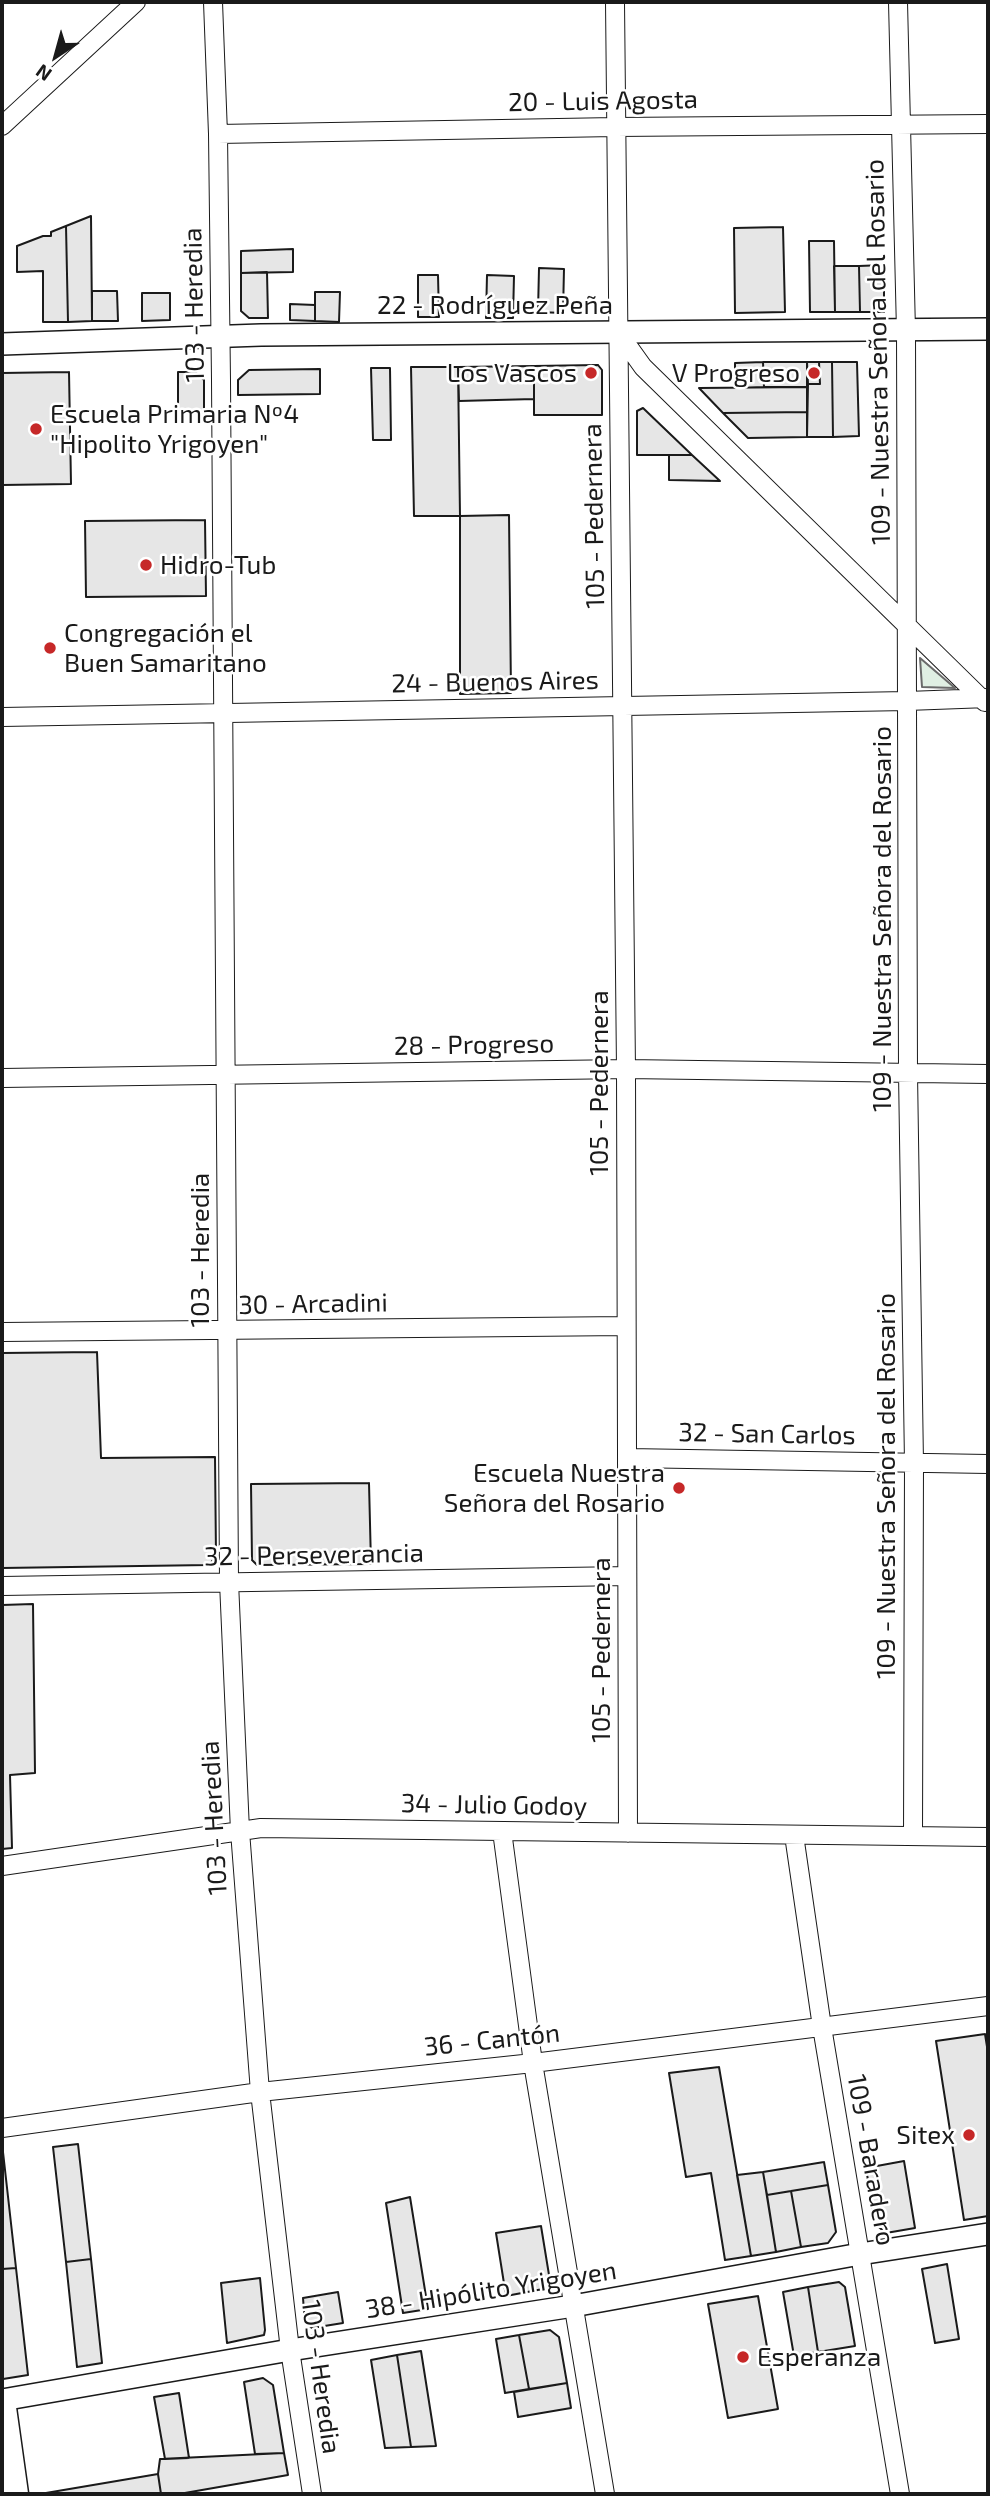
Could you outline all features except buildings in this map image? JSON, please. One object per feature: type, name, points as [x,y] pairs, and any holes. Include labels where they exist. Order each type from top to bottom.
[{"type":"main road","points":[[2,2408],[14,2494]]},
{"type":"street","points":[[2,126],[136,2]]},
{"type":"street","name":"103 - Heredia","points":[[213,2],[218,134],[224,713],[229,1582],[240,1831],[260,2092],[290,2350],[312,2494]]},
{"type":"street","name":"105 - Pedernera","points":[[615,2],[626,1069],[628,1833]]},
{"type":"street","name":"109 - Nuestra Señora del Rosario","points":[[898,2],[906,331],[908,1073],[914,1463],[913,1836]]},
{"type":"street","name":"20 - Luis Agosta","points":[[218,134],[988,124]]},
{"type":"street","name":"22 - Rodríguez Peña","points":[[2,344],[220,337],[988,329]]},
{"type":"street","points":[[618,332],[643,367],[986,701]]},
{"type":"street","name":"24 - Buenos Aires","points":[[2,717],[986,701]]},
{"type":"street","name":"28 - Progreso","points":[[2,1078],[626,1069],[988,1074]]},
{"type":"street","name":"30 - Arcadini","points":[[2,1332],[626,1326]]},
{"type":"street","name":"32 - San Carlos","points":[[628,1458],[988,1464]]},
{"type":"street","name":"32 - Perseverancia","points":[[2,1586],[626,1576]]},
{"type":"street","name":"34 - Julio Godoy","points":[[2,1866],[261,1828],[988,1837]]},
{"type":"street","points":[[502,1831],[533,2063],[605,2494]]},
{"type":"street","name":"109 - Baradero","points":[[794,1835],[822,2027],[900,2494]]},
{"type":"street","name":"36 - Cantón","points":[[2,2128],[260,2092],[533,2063],[988,2007]]},
{"type":"street","name":"38 - Hipólito Yrigoyen","points":[[2,2400],[290,2350],[573,2306],[860,2254],[988,2234]]},
{"type":"green space","points":[[920,658],[955,688],[922,687]]},
{"type":"place","name":"Los Vascos","points":[[591,373]]},
{"type":"place","name":"V Progreso","points":[[814,373]]},
{"type":"place","name":"Escuela Primaria Nº4 \"Hipolito Yrigoyen\"","points":[[36,429]]},
{"type":"place","name":"Hidro-Tub","points":[[146,565]]},
{"type":"place","name":"Congregación el Buen Samaritano","points":[[50,648]]},
{"type":"place","name":"Escuela Nuestra Señora del Rosario","points":[[679,1488]]},
{"type":"place","name":"Sitex","points":[[969,2135]]},
{"type":"place","name":"Esperanza","points":[[743,2357]]}]
